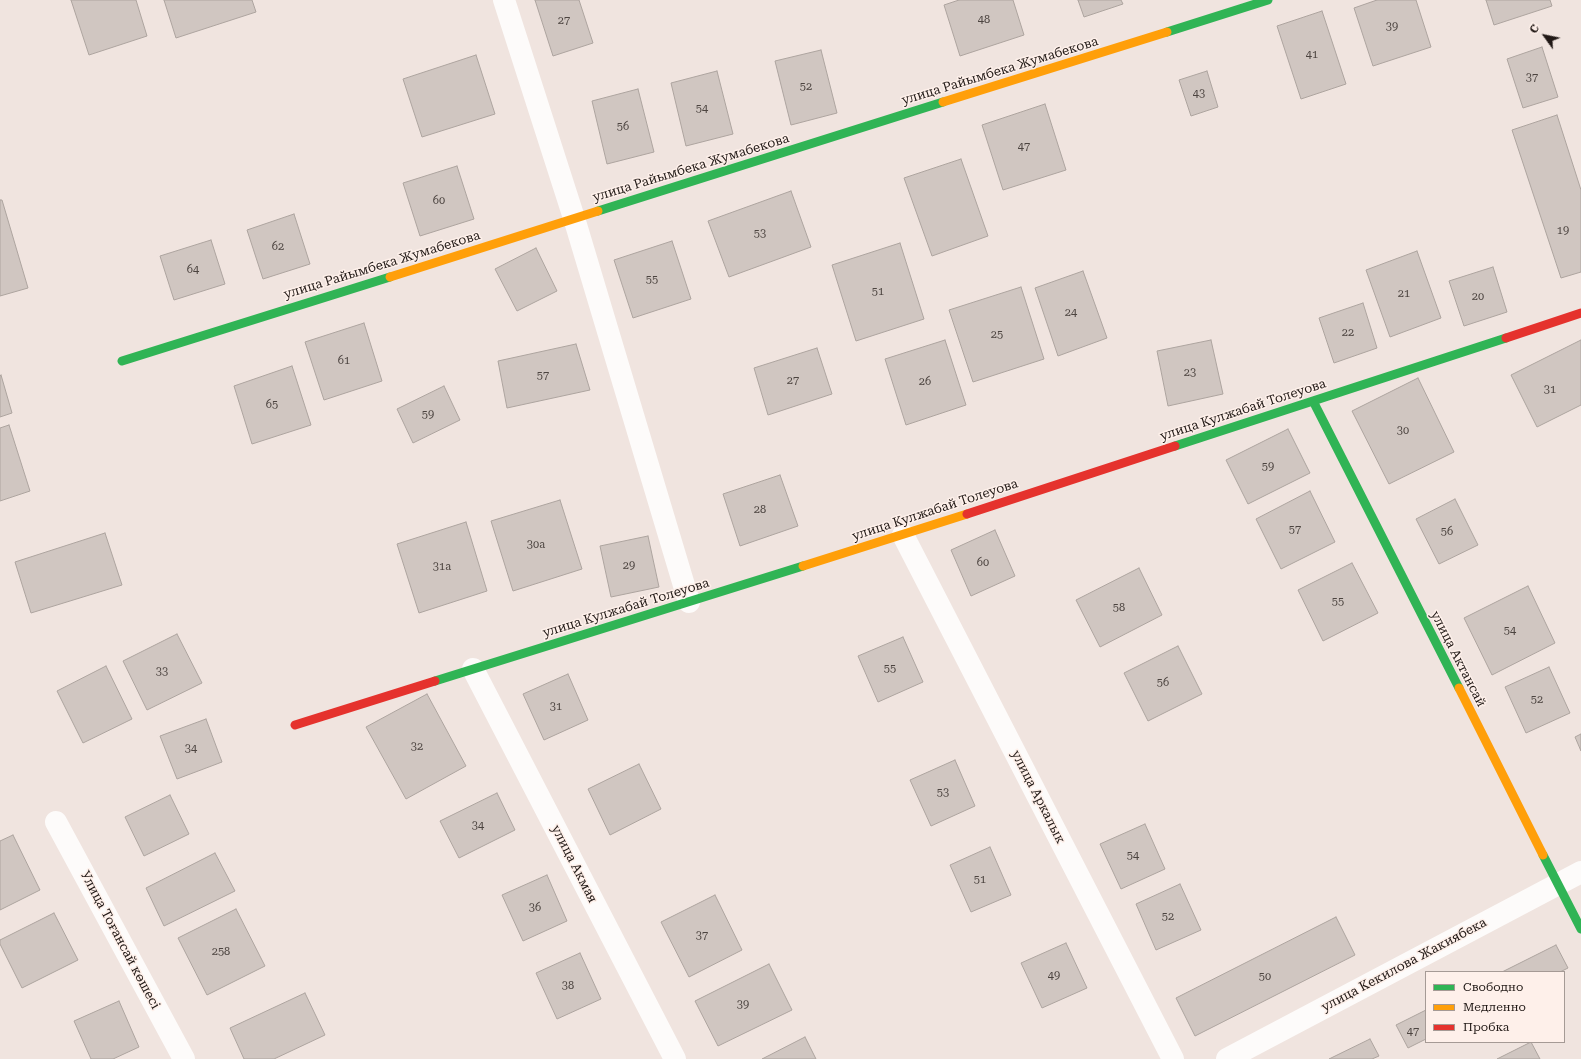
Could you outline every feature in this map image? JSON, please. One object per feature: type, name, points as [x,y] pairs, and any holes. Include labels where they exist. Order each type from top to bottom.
[{"type":"street","points":[[504,0],[574,218],[688,602]]},
{"type":"street","name":"улица Райымбека Жумабекова","points":[[122,360],[1268,0]]},
{"type":"street","name":"улица Кулжабай Толеуова","points":[[295,725],[903,535],[1581,313]]},
{"type":"street","name":"улица Актансай","points":[[1313,401],[1581,929]]},
{"type":"street","name":"улица Аркалык","points":[[903,535],[1173,1059]]},
{"type":"street","name":"улица Акмая","points":[[473,669],[675,1059]]},
{"type":"street","name":"Улица Тоғансай көшесі","points":[[56,822],[184,1059]]},
{"type":"street","name":"улица Кекилова Жакиябека","points":[[1227,1059],[1581,872]]},
{"type":"building","points":[[71,0],[136,0],[147,36],[89,55]]},
{"type":"building","points":[[164,0],[252,0],[256,12],[176,38]]},
{"type":"building","points":[[535,0],[579,0],[593,43],[553,56]]},
{"type":"building","points":[[959,0],[1013,0],[1024,35],[960,56],[944,5]]},
{"type":"building","points":[[1078,0],[1121,0],[1123,4],[1084,17]]},
{"type":"building","points":[[1377,0],[1416,0],[1431,47],[1373,66],[1354,8]]},
{"type":"building","points":[[1486,0],[1550,0],[1552,6],[1494,25]]},
{"type":"building","points":[[1322,11],[1346,84],[1301,99],[1277,26]]},
{"type":"building","points":[[1542,47],[1558,97],[1523,108],[1507,59]]},
{"type":"building","points":[[821,50],[837,113],[791,125],[775,61]]},
{"type":"building","points":[[476,55],[495,114],[422,137],[403,79]]},
{"type":"building","points":[[717,71],[733,134],[686,146],[671,83]]},
{"type":"building","points":[[1207,71],[1218,107],[1191,116],[1179,80]]},
{"type":"building","points":[[638,89],[654,152],[607,164],[592,101]]},
{"type":"building","points":[[1045,104],[1066,170],[1003,190],[982,125]]},
{"type":"building","points":[[1557,115],[1581,190],[1581,272],[1561,278],[1512,130]]},
{"type":"building","points":[[961,159],[988,236],[932,256],[904,178]]},
{"type":"building","points":[[457,166],[474,219],[420,236],[403,183]]},
{"type":"building","points":[[791,191],[811,247],[729,277],[708,221]]},
{"type":"building","points":[[0,200],[2,200],[28,288],[0,296]]},
{"type":"building","points":[[294,214],[310,264],[263,279],[247,230]]},
{"type":"building","points":[[211,240],[225,284],[174,300],[160,256]]},
{"type":"building","points":[[672,241],[691,299],[633,318],[614,260]]},
{"type":"building","points":[[900,243],[924,319],[856,341],[832,265]]},
{"type":"building","points":[[536,248],[557,291],[517,311],[495,269]]},
{"type":"building","points":[[1417,251],[1441,318],[1390,337],[1366,270]]},
{"type":"building","points":[[1493,267],[1507,312],[1464,326],[1449,281]]},
{"type":"building","points":[[1083,271],[1107,338],[1058,356],[1035,288]]},
{"type":"building","points":[[1021,287],[1044,359],[973,382],[949,310]]},
{"type":"building","points":[[1363,303],[1377,348],[1334,363],[1319,318]]},
{"type":"building","points":[[364,323],[382,381],[324,400],[305,342]]},
{"type":"building","points":[[945,340],[966,405],[906,425],[885,359]]},
{"type":"building","points":[[1211,340],[1223,394],[1168,406],[1157,351]]},
{"type":"building","points":[[1581,340],[1581,405],[1537,427],[1511,375]]},
{"type":"building","points":[[576,344],[590,390],[507,408],[498,361]]},
{"type":"building","points":[[817,348],[832,394],[768,415],[754,368]]},
{"type":"building","points":[[292,366],[311,425],[252,444],[234,386]]},
{"type":"building","points":[[1,375],[12,413],[0,417],[0,376]]},
{"type":"building","points":[[1418,378],[1454,452],[1389,484],[1352,411]]},
{"type":"building","points":[[444,386],[460,420],[413,443],[397,409]]},
{"type":"building","points":[[9,425],[30,491],[0,501],[0,428]]},
{"type":"building","points":[[1288,429],[1310,473],[1248,504],[1226,460]]},
{"type":"building","points":[[780,475],[798,526],[740,546],[723,494]]},
{"type":"building","points":[[1310,491],[1335,542],[1281,569],[1256,519]]},
{"type":"building","points":[[1455,499],[1478,545],[1439,564],[1416,519]]},
{"type":"building","points":[[560,500],[582,569],[513,591],[491,521]]},
{"type":"building","points":[[466,522],[487,591],[419,613],[397,544]]},
{"type":"building","points":[[995,530],[1015,576],[971,596],[951,550]]},
{"type":"building","points":[[105,533],[122,585],[31,613],[15,562]]},
{"type":"building","points":[[648,536],[659,587],[611,597],[600,546]]},
{"type":"building","points":[[1352,563],[1378,613],[1323,641],[1298,590]]},
{"type":"building","points":[[1139,568],[1162,615],[1100,647],[1076,600]]},
{"type":"building","points":[[1528,586],[1555,643],[1492,675],[1464,618]]},
{"type":"building","points":[[177,634],[202,683],[147,710],[123,661]]},
{"type":"building","points":[[903,637],[923,682],[878,702],[858,656]]},
{"type":"building","points":[[1178,646],[1202,694],[1148,721],[1124,673]]},
{"type":"building","points":[[106,666],[132,719],[83,743],[57,691]]},
{"type":"building","points":[[1549,667],[1570,713],[1526,733],[1505,687]]},
{"type":"building","points":[[568,674],[588,720],[544,740],[523,694]]},
{"type":"building","points":[[427,694],[466,766],[406,799],[366,727]]},
{"type":"building","points":[[206,719],[222,762],[177,779],[160,736]]},
{"type":"building","points":[[1581,734],[1581,751],[1575,737]]},
{"type":"building","points":[[955,760],[975,806],[931,826],[910,780]]},
{"type":"building","points":[[639,764],[661,809],[610,835],[588,789]]},
{"type":"building","points":[[497,793],[515,830],[459,858],[440,821]]},
{"type":"building","points":[[170,795],[189,834],[144,856],[125,817]]},
{"type":"building","points":[[1145,824],[1165,869],[1121,889],[1100,844]]},
{"type":"building","points":[[13,835],[40,890],[0,910],[0,841]]},
{"type":"building","points":[[990,847],[1011,895],[971,912],[950,865]]},
{"type":"building","points":[[215,853],[235,891],[164,926],[146,888]]},
{"type":"building","points":[[547,875],[567,921],[523,941],[502,895]]},
{"type":"building","points":[[1180,884],[1201,930],[1156,950],[1136,904]]},
{"type":"building","points":[[715,895],[742,950],[689,977],[661,922]]},
{"type":"building","points":[[236,909],[265,966],[207,995],[178,938]]},
{"type":"building","points":[[54,913],[78,960],[22,988],[0,944],[0,940]]},
{"type":"building","points":[[1336,917],[1355,955],[1195,1036],[1176,998]]},
{"type":"building","points":[[1066,943],[1087,988],[1042,1008],[1021,963]]},
{"type":"building","points":[[1556,945],[1568,968],[1562,971],[1504,971]]},
{"type":"building","points":[[580,953],[601,999],[557,1019],[536,973]]},
{"type":"building","points":[[769,964],[792,1010],[718,1046],[695,1001]]},
{"type":"building","points":[[305,993],[325,1035],[274,1059],[244,1059],[230,1028]]},
{"type":"building","points":[[119,1001],[139,1047],[113,1059],[91,1059],[74,1021]]},
{"type":"building","points":[[1425,1010],[1425,1040],[1408,1048],[1396,1025]]},
{"type":"building","points":[[805,1037],[816,1059],[762,1059]]},
{"type":"building","points":[[1370,1039],[1379,1056],[1372,1059],[1329,1059]]},
{"type":"building","points":[[1532,1043],[1540,1059],[1497,1059]]},
{"type":"traffic: fast","points":[[1167,32],[1268,0]]},
{"type":"traffic: fast","points":[[598,211],[943,102]]},
{"type":"traffic: fast","points":[[122,361],[390,277]]},
{"type":"traffic: fast","points":[[1175,446],[1506,338]]},
{"type":"traffic: fast","points":[[1313,401],[1459,688]]},
{"type":"traffic: fast","points":[[435,681],[803,566]]},
{"type":"traffic: fast","points":[[1543,855],[1581,929]]},
{"type":"traffic: slow","points":[[943,102],[1167,32]]},
{"type":"traffic: slow","points":[[390,277],[598,211]]},
{"type":"traffic: slow","points":[[803,566],[967,514]]},
{"type":"traffic: slow","points":[[1459,688],[1543,855]]},
{"type":"traffic: jam","points":[[1506,338],[1581,313]]},
{"type":"traffic: jam","points":[[967,514],[1175,446]]},
{"type":"traffic: jam","points":[[295,725],[435,681]]}]
